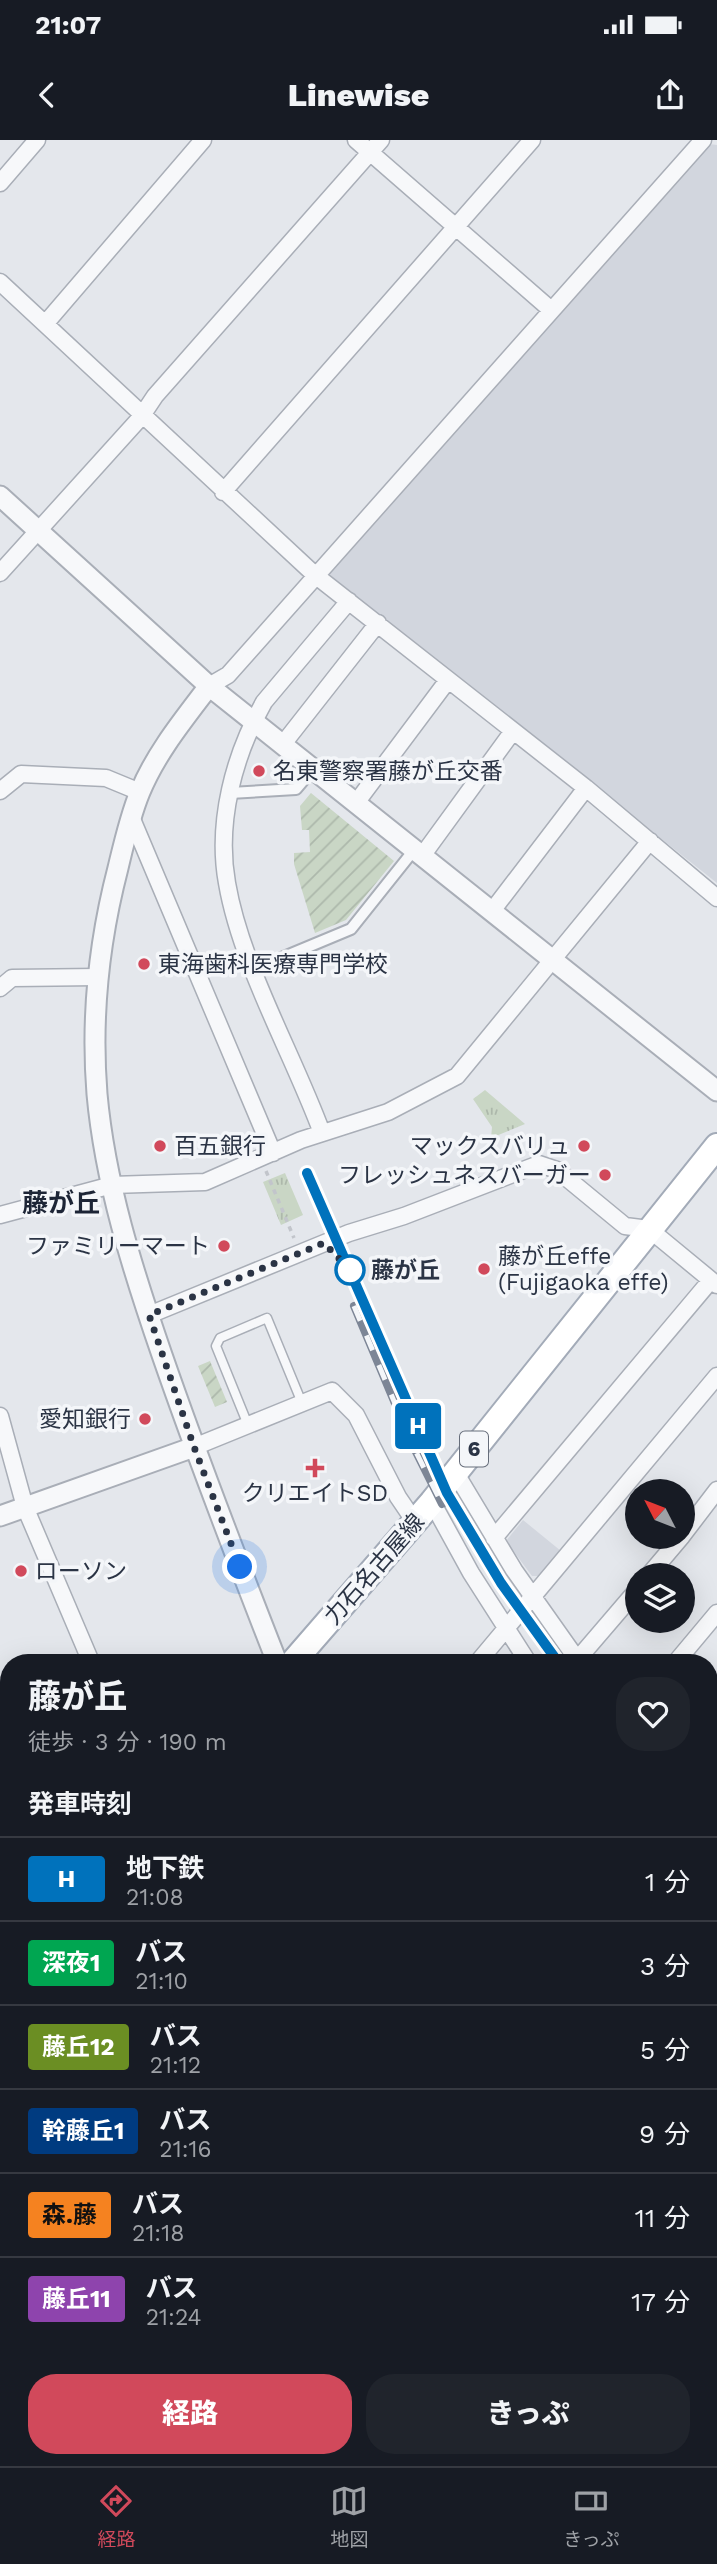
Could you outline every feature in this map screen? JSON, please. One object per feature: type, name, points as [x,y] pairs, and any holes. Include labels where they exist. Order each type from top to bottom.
[{"type":"main road","name":"力石名古屋線","points":[[300,1654],[432,1502],[717,1146]]},
{"type":"street","points":[[0,183],[37,140]]},
{"type":"street","points":[[45,324],[203,140]]},
{"type":"street","points":[[356,140],[376,146],[455,226],[550,309]]},
{"type":"street","points":[[223,492],[532,140]]},
{"type":"street","points":[[680,140],[699,144]]},
{"type":"street","points":[[273,1654],[194,1447],[149,1315],[112,1185],[97,1093],[98,978],[108,906],[139,792],[163,751],[209,686],[228,675],[699,144]]},
{"type":"street","points":[[0,573],[141,417],[155,396],[376,146]]},
{"type":"street","points":[[0,282],[141,417],[315,575],[586,788],[717,898]]},
{"type":"street","points":[[0,496],[209,686],[717,1091]]},
{"type":"street","points":[[322,1133],[255,969],[227,882],[225,835],[230,793],[253,721],[264,702],[349,601]]},
{"type":"street","points":[[283,744],[378,623]]},
{"type":"street","points":[[356,803],[449,680]]},
{"type":"street","points":[[255,969],[351,929],[418,853],[513,732]]},
{"type":"street","points":[[230,793],[296,789],[313,769]]},
{"type":"street","points":[[0,791],[21,774],[106,778],[139,792]]},
{"type":"street","points":[[492,911],[586,788]]},
{"type":"street","points":[[132,819],[267,1155]]},
{"type":"street","points":[[0,1215],[112,1185],[205,1181],[322,1133],[388,1112],[457,1076],[650,841]]},
{"type":"street","points":[[4,978],[98,978]]},
{"type":"street","points":[[149,1315],[300,1253],[539,1164],[557,1170],[625,1226],[649,1230],[714,1282],[494,1538]]},
{"type":"street","points":[[485,1654],[717,1376]]},
{"type":"street","points":[[0,1516],[194,1447],[332,1391],[356,1415],[398,1497],[415,1522]]},
{"type":"street","points":[[0,1416],[25,1507],[88,1654]]},
{"type":"street","points":[[455,1472],[532,1597],[573,1654]]},
{"type":"street","points":[[695,1519],[717,1490]]},
{"type":"street","points":[[432,1502],[523,1654]]},
{"type":"street","points":[[659,1563],[671,1549]]},
{"type":"street","points":[[584,1654],[625,1604]]},
{"type":"street","points":[[683,1654],[717,1613]]},
{"type":"lane","points":[[248,1425],[216,1346],[220,1338],[267,1318],[302,1403]]},
{"type":"path","points":[[267,1155],[300,1253]]},
{"type":"shaded area","points":[[709,144],[717,145],[717,883],[326,573]]},
{"type":"shaded area","points":[[523,1520],[561,1551],[539,1576],[532,1576],[506,1541]]},
{"type":"green space","points":[[311,793],[394,861],[346,920],[315,933],[294,864],[294,853],[310,852],[309,830],[302,830],[300,806]]},
{"type":"green space","points":[[485,1090],[525,1124],[491,1138],[492,1127],[473,1099]]},
{"type":"green space","points":[[285,1173],[303,1215],[281,1225],[263,1182]]},
{"type":"green space","points":[[210,1361],[227,1402],[215,1407],[198,1366]]},
{"type":"railway","points":[[307,1173],[447,1493],[501,1583],[552,1654]]},
{"type":"railway","points":[[354,1306],[412,1444],[442,1504]]},
{"type":"metro line","name":"H","points":[[307,1173],[447,1493],[501,1583],[552,1654]]},
{"type":"place","name":"名東警察署藤が丘交番","points":[[259,771]]},
{"type":"place","name":"東海歯科医療専門学校","points":[[144,964]]},
{"type":"place","name":"百五銀行","points":[[160,1146]]},
{"type":"place","name":"マックスバリュ","points":[[584,1146]]},
{"type":"place","name":"フレッシュネスバーガー","points":[[605,1175]]},
{"type":"place","name":"ファミリーマート","points":[[224,1246]]},
{"type":"place","name":"藤が丘effe (Fujigaoka effe)","points":[[484,1269]]},
{"type":"place","name":"藤が丘","points":[[350,1270]]},
{"type":"place","name":"愛知銀行","points":[[145,1419]]},
{"type":"place","name":"クリエイトSD","points":[[315,1468]]},
{"type":"place","name":"ローソン","points":[[21,1571]]},
{"type":"district","name":"藤が丘","points":[[61,1203]]},
{"type":"route","points":[[240,1567],[194,1447],[149,1315],[324,1243],[350,1270]]}]
